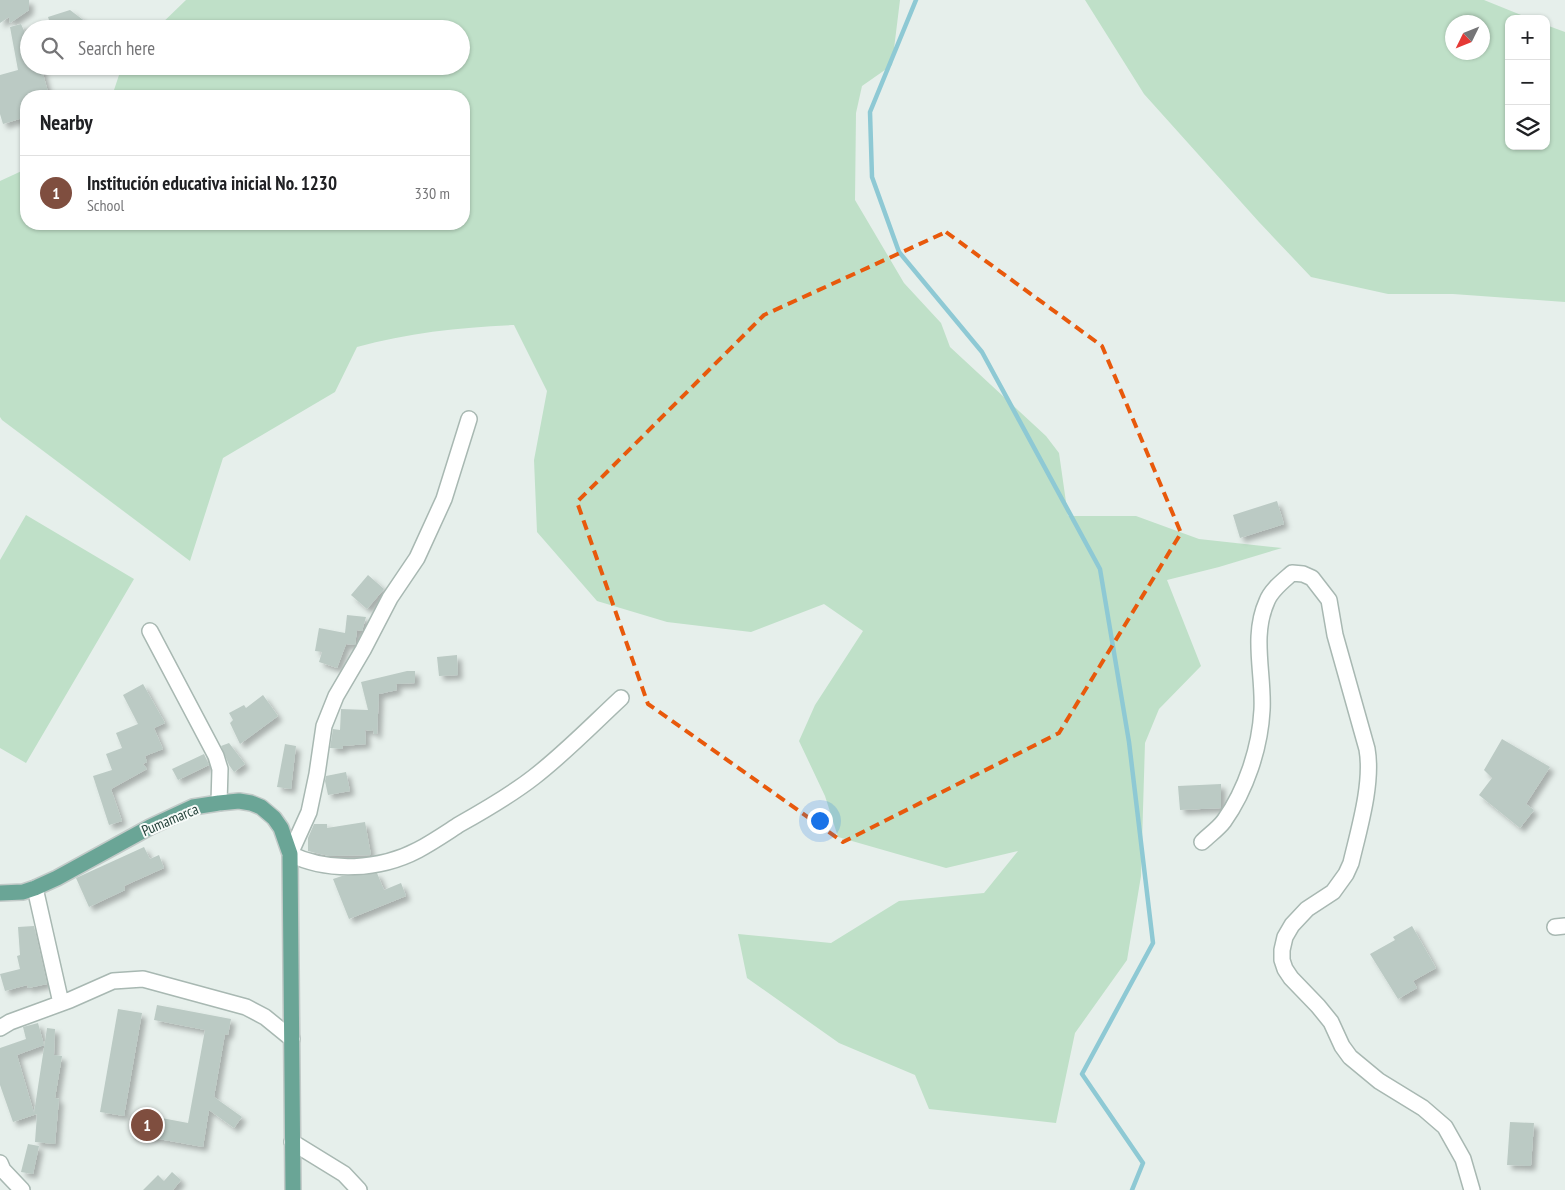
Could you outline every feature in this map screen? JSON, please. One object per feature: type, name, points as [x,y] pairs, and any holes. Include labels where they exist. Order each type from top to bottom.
[{"type":"main road","name":"Pumamarca","points":[[0,893],[23,892],[35,888],[150,827],[193,807],[219,802],[239,801],[261,807],[274,818],[281,828],[290,854],[293,1190]]},
{"type":"street","points":[[469,419],[444,499],[417,558],[390,598],[336,696],[324,726],[309,812],[290,854],[305,861],[331,867],[343,867],[382,862],[417,851],[484,811],[534,777],[621,698]]},
{"type":"street","points":[[1202,842],[1223,822],[1237,800],[1249,770],[1257,742],[1262,711],[1258,647],[1262,616],[1267,599],[1281,582],[1292,573],[1303,574],[1312,578],[1329,600],[1335,635],[1367,749],[1369,778],[1351,863],[1346,874],[1333,892],[1308,910],[1292,925],[1285,937],[1282,960],[1290,978],[1331,1022],[1342,1046],[1350,1057],[1379,1081],[1423,1108],[1445,1127],[1463,1159],[1472,1190]]},
{"type":"street","points":[[150,631],[216,756],[220,769],[219,802]]},
{"type":"street","points":[[35,888],[61,1003]]},
{"type":"street","points":[[0,1028],[10,1022],[114,981],[143,979],[246,1007],[265,1017],[292,1039]]},
{"type":"street","points":[[292,1142],[344,1174],[359,1190]]},
{"type":"street","points":[[0,1163],[3,1170],[22,1190]]},
{"type":"highlighted area","points":[[946,232],[1102,346],[1181,533],[1059,733],[843,842],[648,704],[577,502],[764,315]]},
{"type":"green space","points":[[186,0],[900,0],[892,65],[862,86],[856,113],[855,200],[904,283],[941,323],[950,347],[1046,436],[1059,453],[1068,516],[1136,516],[1199,539],[1282,548],[1167,580],[1201,666],[1159,709],[1145,743],[1141,876],[1127,960],[1075,1033],[1056,1123],[929,1109],[915,1075],[839,1043],[747,978],[738,934],[831,943],[899,901],[984,893],[1018,851],[946,868],[838,837],[825,796],[799,741],[815,705],[863,631],[824,604],[751,632],[667,622],[597,601],[537,532],[534,460],[547,391],[514,325],[435,332],[395,338],[357,347],[335,392],[223,458],[190,561],[2,420],[0,417],[0,181],[20,172],[20,230],[470,230],[470,90],[114,90],[119,75],[470,75],[470,20],[165,20]]},
{"type":"green space","points":[[1085,0],[1484,0],[1521,15],[1505,15],[1505,150],[1550,150],[1550,26],[1565,32],[1565,302],[1453,294],[1388,294],[1311,277],[1144,94]]},
{"type":"green space","points":[[26,515],[134,579],[26,763],[0,748],[0,560]]},
{"type":"building","points":[[0,0],[29,0],[29,10],[10,23],[9,17],[0,23]]},
{"type":"building","points":[[70,10],[83,20],[49,20],[48,17]]},
{"type":"building","points":[[20,24],[20,75],[43,75],[47,90],[20,90],[20,119],[3,124],[0,114],[0,75],[18,70],[10,27]]},
{"type":"building","points":[[1277,501],[1284,524],[1240,538],[1233,515]]},
{"type":"building","points":[[368,575],[384,589],[367,609],[351,595]]},
{"type":"building","points":[[347,615],[366,617],[362,631],[357,630],[355,645],[346,644],[337,668],[319,662],[322,652],[315,651],[319,628],[345,633]]},
{"type":"building","points":[[457,655],[458,675],[439,676],[437,657]]},
{"type":"building","points":[[407,671],[415,671],[415,683],[396,684],[397,690],[379,694],[377,734],[374,734],[372,728],[372,731],[365,730],[366,744],[343,746],[342,749],[330,748],[333,729],[340,730],[341,709],[368,710],[361,682]]},
{"type":"building","points":[[143,684],[165,723],[154,728],[163,749],[145,756],[147,762],[143,764],[147,769],[111,789],[122,821],[109,825],[93,776],[112,770],[106,754],[122,748],[116,733],[138,724],[123,695]]},
{"type":"building","points":[[263,695],[278,716],[240,744],[230,723],[233,720],[229,713],[244,705],[246,708]]},
{"type":"building","points":[[1502,739],[1550,767],[1526,804],[1534,810],[1520,828],[1479,795],[1492,778],[1484,770]]},
{"type":"building","points":[[229,743],[245,764],[234,772],[221,746]]},
{"type":"building","points":[[285,744],[296,746],[291,789],[277,787]]},
{"type":"building","points":[[204,754],[209,765],[178,780],[172,769]]},
{"type":"building","points":[[346,772],[350,791],[328,795],[325,781],[326,776]]},
{"type":"building","points":[[1221,784],[1221,808],[1180,810],[1178,786]]},
{"type":"building","points":[[365,822],[371,855],[329,856],[308,851],[308,838],[314,824],[327,824],[327,828]]},
{"type":"building","points":[[144,847],[150,859],[159,855],[164,868],[124,886],[125,890],[89,907],[76,878]]},
{"type":"building","points":[[377,873],[384,890],[401,883],[406,896],[349,919],[333,879],[342,876]]},
{"type":"building","points":[[34,926],[47,984],[28,988],[27,985],[5,991],[0,974],[20,969],[17,956],[20,955],[18,927]]},
{"type":"building","points":[[1412,926],[1436,968],[1413,981],[1417,988],[1398,999],[1370,954],[1395,940],[1393,937]]},
{"type":"building","points":[[157,1005],[231,1019],[228,1035],[225,1034],[214,1097],[242,1117],[234,1128],[209,1110],[203,1147],[131,1134],[135,1113],[188,1123],[205,1030],[154,1020]]},
{"type":"building","points":[[118,1009],[142,1013],[124,1116],[100,1112]]},
{"type":"building","points":[[38,1023],[44,1045],[17,1055],[34,1113],[47,1028],[55,1029],[54,1055],[62,1056],[55,1098],[59,1099],[55,1144],[35,1142],[37,1114],[13,1122],[0,1085],[0,1048],[26,1039],[23,1027]]},
{"type":"building","points":[[1510,1122],[1534,1123],[1531,1166],[1507,1165]]},
{"type":"building","points":[[28,1144],[39,1146],[33,1174],[21,1172]]},
{"type":"building","points":[[172,1172],[181,1180],[173,1190],[143,1190],[158,1175],[164,1181]]},
{"type":"waterway","points":[[916,0],[870,112],[872,177],[899,252],[982,352],[1100,569],[1129,742],[1153,943],[1082,1074],[1143,1163],[1132,1190]]},
{"type":"place","name":"Institución educativa inicial No. 1230","points":[[147,1125]]}]
